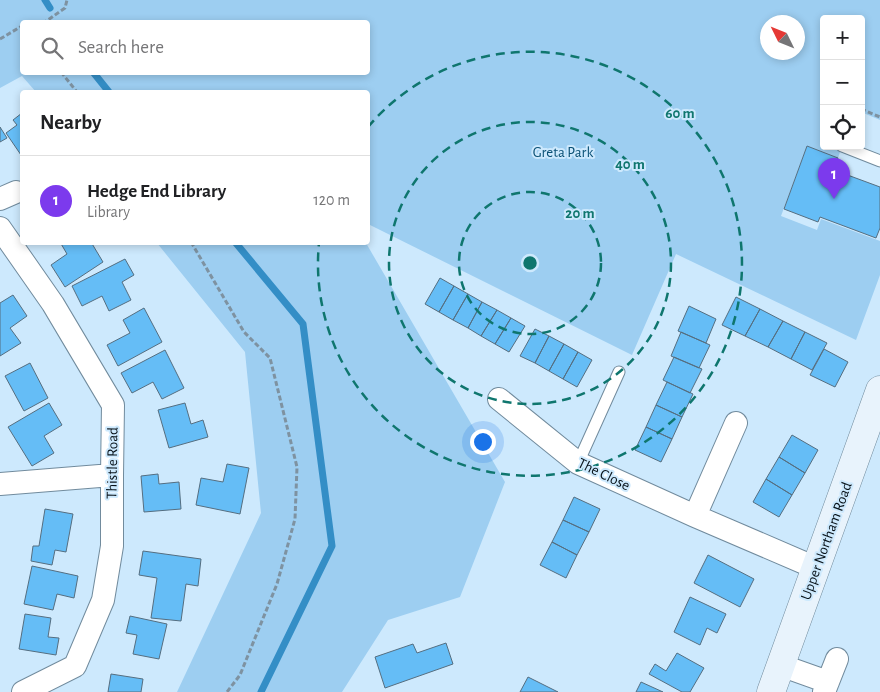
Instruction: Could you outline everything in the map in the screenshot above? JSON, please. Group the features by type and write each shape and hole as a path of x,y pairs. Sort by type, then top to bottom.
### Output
{"main road":[{"name":"Upper Northam Road","path":"771,692 880,390"}],"street":[{"name":"Thistle Road","path":"0,228 53,304 113,405 112,546 103,600 75,666 23,692"},
{"name":"The Close","path":"498,399 578,463 694,516 816,568"},
{"path":"694,516 736,423"},
{"path":"0,484 112,475"},
{"path":"780,665 826,687 837,659"}],"lane":[{"path":"852,150 880,161"},
{"path":"578,463 619,372"}],"path":[{"path":"48,20 65,8 67,0"},
{"path":"0,39 20,27"},
{"path":"63,75 75,90"},
{"path":"865,111 880,117"},
{"path":"193,245 244,332 270,358 297,467 295,518 277,584 240,675 226,692"}],"green space":[{"name":"Greta Park","path":"0,0 880,0 880,120 865,114 865,15 820,15 820,150 841,150 838,158 807,146 781,216 817,230 821,219 880,241 880,275 856,340 676,254 632,355 370,225 370,90 34,90 22,76 0,88"},
{"path":"159,245 367,245 505,482 460,597 388,620 342,692 177,692 261,513 245,352"}],"building":[{"path":"20,115 20,154 6,133 17,125 13,120"},
{"path":"0,127 7,138 0,142"},
{"path":"807,146 838,158 834,170 880,187 880,228 876,238 820,217 818,222 784,209"},
{"path":"62,245 93,245 103,262 65,287 51,265 67,254"},
{"path":"125,259 134,275 122,282 131,300 109,311 102,296 82,306 72,286"},
{"path":"440,278 454,286 439,312 425,304"},
{"path":"454,286 468,294 453,320 439,312"},
{"path":"468,294 482,302 468,328 453,320"},
{"path":"13,295 27,316 10,328 21,343 0,356 0,303"},
{"path":"736,297 760,309 745,336 722,325"},
{"path":"482,302 497,310 481,336 468,328"},
{"path":"689,306 716,319 706,343 678,331"},
{"path":"144,308 162,342 118,366 107,345 130,333 123,320"},
{"path":"760,309 783,321 768,347 745,336"},
{"path":"497,310 511,318 495,344 481,336"},
{"path":"511,318 525,326 509,352 495,344"},
{"path":"783,321 805,332 791,359 768,347"},
{"path":"535,329 549,336 535,363 520,356"},
{"path":"681,332 710,345 699,368 671,356"},
{"path":"805,332 827,343 812,370 791,359"},
{"path":"549,336 564,344 549,371 535,363"},
{"path":"564,344 578,352 563,379 549,371"},
{"path":"824,349 848,362 835,387 810,375"},
{"path":"165,350 184,388 162,399 153,382 132,393 121,373"},
{"path":"578,352 592,360 577,387 563,379"},
{"path":"674,357 702,369 690,393 663,380"},
{"path":"30,363 48,398 24,411 5,376"},
{"path":"667,382 693,394 682,417 656,405"},
{"path":"49,403 62,425 44,436 54,453 32,466 8,427"},
{"path":"185,403 191,424 203,420 208,437 169,448 158,410"},
{"path":"656,405 682,417 672,439 646,427"},
{"path":"646,427 672,439 661,462 635,450"},
{"path":"792,435 818,450 805,473 779,457"},
{"path":"779,457 805,473 792,495 766,479"},
{"path":"227,464 249,468 240,514 196,505 201,478 223,482"},
{"path":"158,474 159,484 179,482 181,509 144,512 141,476"},
{"path":"766,479 792,495 779,517 753,502"},
{"path":"574,497 600,509 589,532 563,520"},
{"path":"45,509 73,514 66,552 55,550 52,565 31,561 33,546 39,546"},
{"path":"563,520 589,532 577,555 552,542"},
{"path":"552,542 577,555 566,578 540,565"},
{"path":"143,551 201,559 198,586 186,584 181,621 151,618 157,578 139,575"},
{"path":"708,555 754,579 740,607 694,583"},
{"path":"32,566 78,576 74,598 57,594 53,610 24,604"},
{"path":"690,597 726,614 717,633 707,628 700,645 674,632"},
{"path":"25,614 51,618 48,637 59,638 56,655 19,649"},
{"path":"130,616 167,624 159,659 133,654 137,635 126,633"},
{"path":"446,643 453,664 385,688 375,657 413,644 417,653"},
{"path":"677,653 704,668 690,692 682,692 649,674 655,664 666,671"},
{"path":"111,674 143,679 141,692 108,692"},
{"path":"528,677 558,692 520,692"},
{"path":"641,682 663,692 636,692"}],"waterway":[{"path":"45,0 50,8"},
{"path":"95,75 107,90"},
{"path":"237,245 303,324 332,546 261,692"}],"place":[{"name":"Hedge End Library","path":"834,199"}]}
